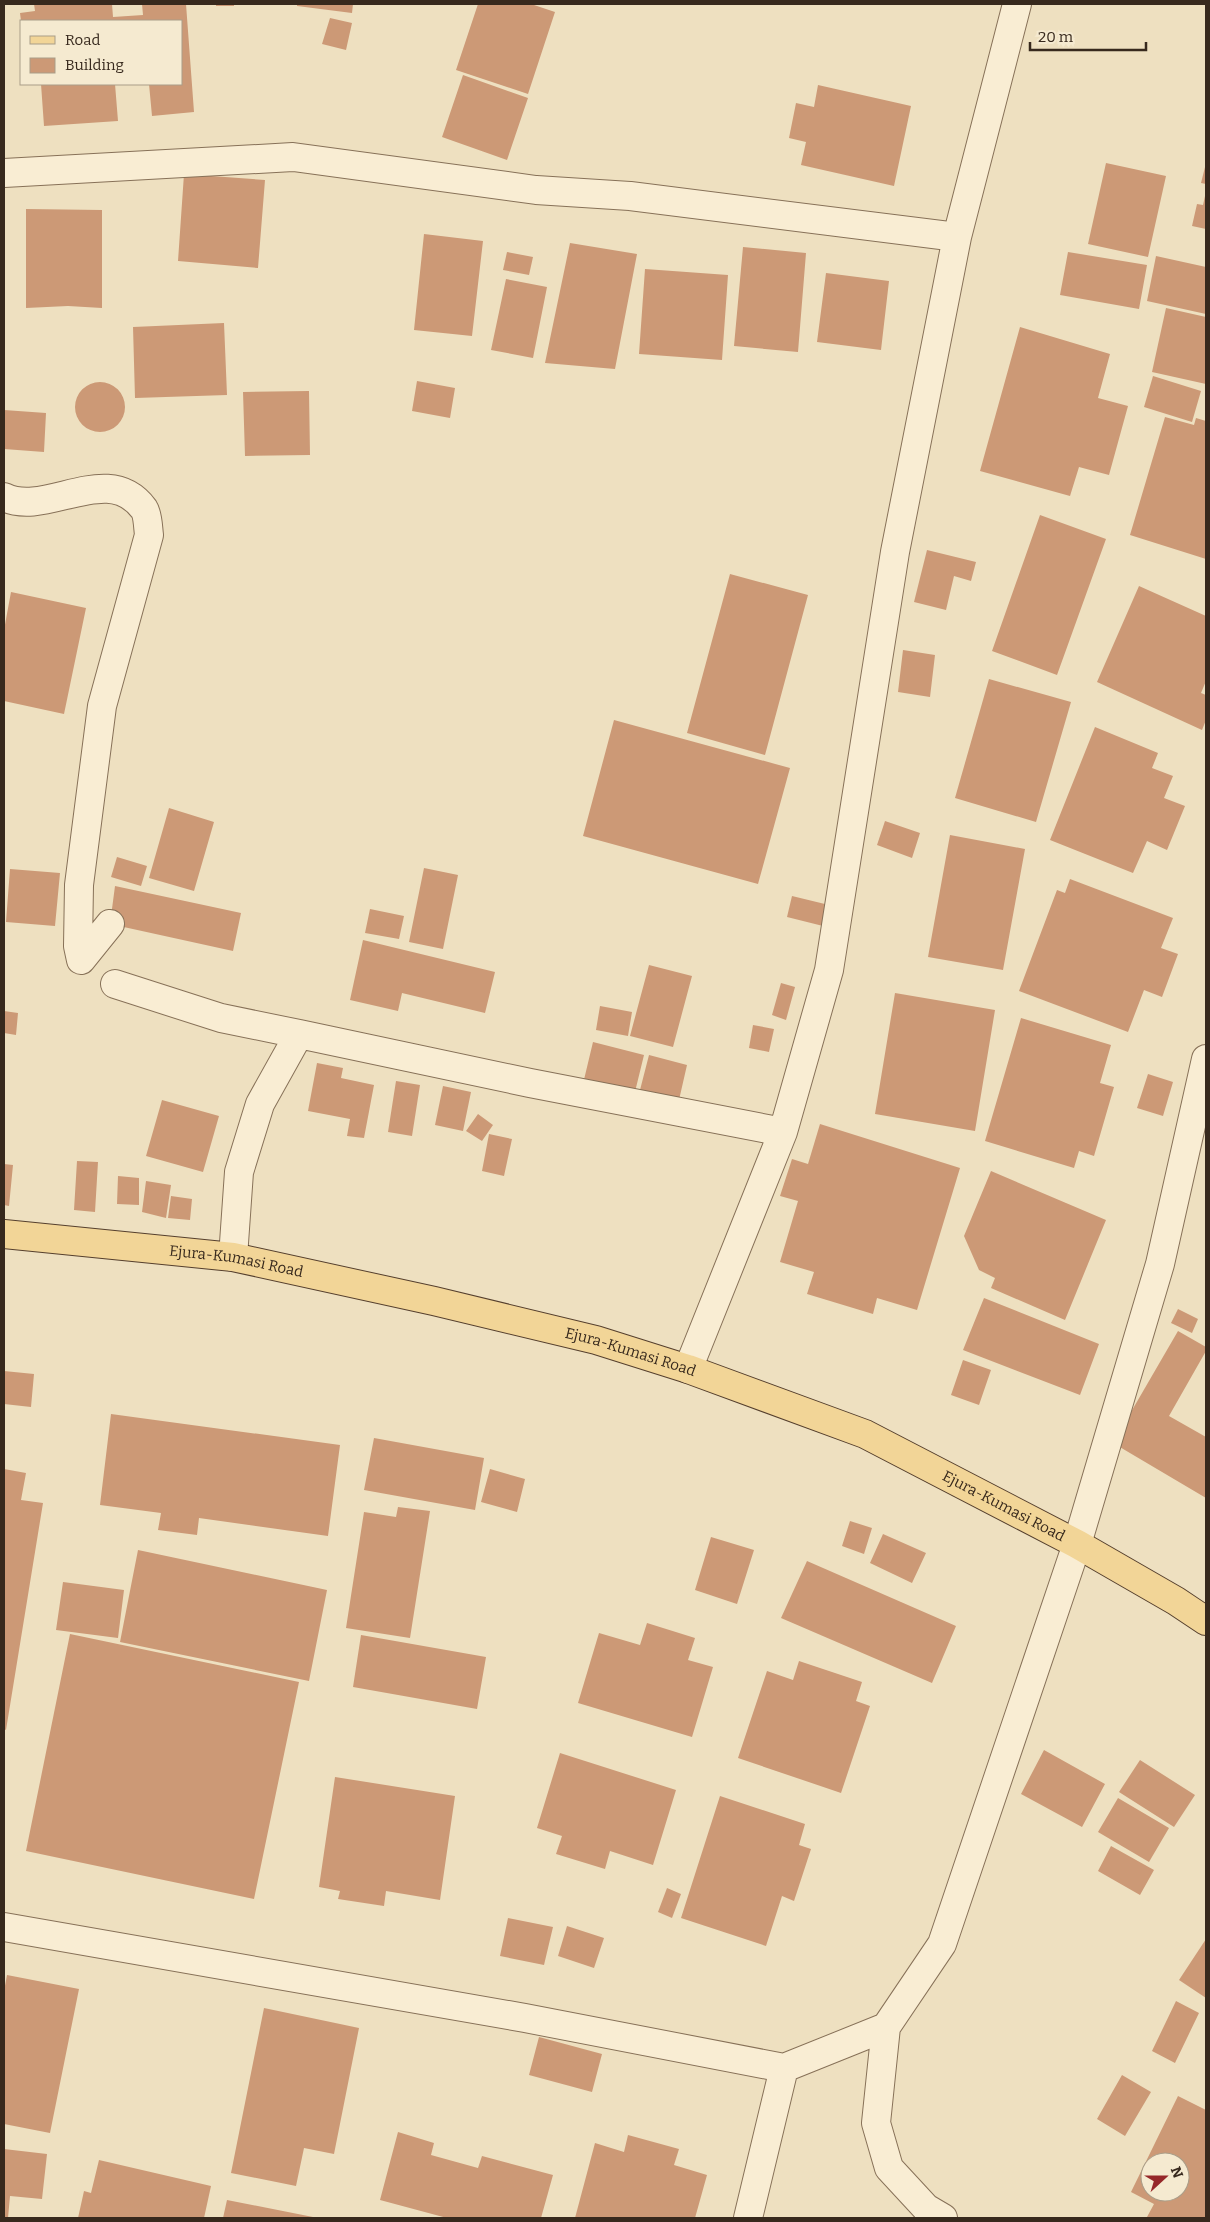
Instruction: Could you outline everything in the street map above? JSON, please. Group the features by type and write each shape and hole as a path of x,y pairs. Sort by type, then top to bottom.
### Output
{"main road":[{"name":"Ejura-Kumasi Road","path":"4,1234 233,1257 434,1301 596,1340 688,1369 865,1434 1077,1544 1176,1601 1206,1621"}],"street":[{"path":"688,1369 783,1132 829,970 895,552 957,237 1017,4"},
{"path":"4,173 294,157 536,190 630,196 957,237"},
{"path":"4,497 15,502 57,497 89,489 122,490 145,510 149,535 102,706 79,885 78,946 81,960 110,924"},
{"path":"115,984 221,1018 530,1084 783,1132"},
{"path":"233,1257 239,1172 260,1104 299,1034"},
{"path":"943,2218 926,2208 889,2168 876,2124 886,2027 942,1944 1077,1544 1160,1264 1206,1059"},
{"path":"4,1927 525,2018 784,2068 886,2027"},
{"path":"748,2218 784,2068"}],"building":[{"path":"34,4 112,4 113,17 143,15 142,4 186,4 194,112 152,116 149,85 182,85 182,20 21,20 20,13 35,11"},
{"path":"216,4 234,4 234,6 216,6"},
{"path":"297,4 353,4 352,13 297,6"},
{"path":"478,4 531,4 555,12 528,94 456,70"},
{"path":"330,18 352,23 346,50 322,44"},
{"path":"463,75 528,98 507,160 442,137"},
{"path":"41,85 115,85 118,121 44,126"},
{"path":"818,85 911,106 894,186 801,165 806,142 789,138 796,103 814,107"},
{"path":"1106,163 1166,176 1148,257 1088,244"},
{"path":"1206,163 1206,184 1201,183"},
{"path":"184,174 265,180 258,268 178,261"},
{"path":"1205,196 1206,229 1192,226 1197,204 1203,205"},
{"path":"26,209 102,210 102,308 68,306 26,308"},
{"path":"424,234 483,241 472,336 414,330"},
{"path":"570,243 637,254 615,369 545,363"},
{"path":"743,247 806,253 798,352 734,346"},
{"path":"507,252 533,257 529,275 503,270"},
{"path":"1068,252 1147,265 1139,309 1060,295"},
{"path":"1156,256 1206,267 1206,314 1147,301"},
{"path":"645,269 728,275 722,360 639,354"},
{"path":"826,273 889,281 881,350 817,342"},
{"path":"506,279 547,287 533,358 491,350"},
{"path":"1166,308 1206,317 1206,384 1152,372"},
{"path":"224,323 227,395 135,398 133,327"},
{"path":"1020,327 1110,354 1098,398 1128,406 1109,475 1079,467 1070,496 980,471"},
{"path":"1153,376 1201,391 1192,422 1144,407"},
{"path":"417,381 455,388 450,418 412,411"},
{"path":"100,382 110,384 118,389 123,397 125,407 123,417 118,425 110,430 100,432 90,430 82,425 77,417 75,407 77,397 82,389 90,384"},
{"path":"309,391 310,455 245,456 243,392"},
{"path":"4,410 46,413 44,452 4,449"},
{"path":"1165,417 1194,425 1196,418 1206,421 1206,559 1130,535"},
{"path":"1040,515 1106,539 1057,675 992,651"},
{"path":"927,550 976,562 971,581 954,576 946,610 914,602"},
{"path":"730,574 808,595 765,755 687,733"},
{"path":"1139,586 1206,616 1206,681 1201,693 1206,695 1206,720 1202,730 1097,682"},
{"path":"11,592 86,608 64,714 4,701 4,630"},
{"path":"903,650 935,655 930,697 898,692"},
{"path":"989,679 1071,702 1036,822 955,798"},
{"path":"614,720 790,768 758,884 583,836"},
{"path":"1095,727 1158,753 1152,768 1173,776 1164,798 1185,806 1167,850 1147,841 1133,873 1050,840"},
{"path":"169,808 214,822 194,891 149,878"},
{"path":"885,821 920,833 912,858 877,845"},
{"path":"950,835 1025,849 1003,970 928,957"},
{"path":"117,857 147,866 141,886 111,877"},
{"path":"424,868 458,875 443,949 409,942"},
{"path":"10,869 60,873 55,926 6,922"},
{"path":"1070,879 1173,918 1161,948 1178,954 1162,997 1144,990 1128,1032 1019,991 1057,890 1065,893"},
{"path":"115,886 241,913 233,951 110,924"},
{"path":"792,896 829,905 823,926 787,917"},
{"path":"370,909 404,916 399,939 365,933"},
{"path":"363,940 495,972 485,1013 402,993 398,1011 350,1000"},
{"path":"649,965 692,976 673,1047 630,1036"},
{"path":"781,983 795,987 786,1020 772,1015"},
{"path":"895,993 995,1010 975,1131 875,1114"},
{"path":"600,1006 632,1012 628,1036 596,1030"},
{"path":"4,1011 18,1013 16,1035 4,1033"},
{"path":"1021,1018 1111,1045 1100,1083 1114,1087 1094,1156 1079,1151 1074,1168 985,1141"},
{"path":"753,1025 774,1029 769,1052 749,1048"},
{"path":"593,1042 644,1055 633,1100 582,1088"},
{"path":"649,1055 687,1065 679,1100 640,1090"},
{"path":"317,1063 343,1068 341,1078 374,1085 364,1138 347,1136 350,1119 308,1111"},
{"path":"1148,1074 1173,1082 1163,1116 1137,1108"},
{"path":"396,1081 420,1085 412,1136 388,1132"},
{"path":"443,1086 471,1092 463,1131 435,1125"},
{"path":"162,1100 219,1116 203,1172 146,1156"},
{"path":"478,1114 493,1125 482,1141 466,1131"},
{"path":"820,1124 960,1168 917,1310 877,1298 873,1314 807,1294 814,1272 780,1262 798,1201 780,1196 792,1159 808,1164"},
{"path":"489,1134 512,1139 504,1176 482,1171"},
{"path":"77,1161 98,1162 95,1212 74,1210"},
{"path":"4,1164 13,1165 9,1206 4,1205"},
{"path":"991,1171 1106,1220 1065,1320 991,1288 995,1278 979,1270 964,1236"},
{"path":"118,1176 139,1178 139,1205 117,1204"},
{"path":"146,1181 171,1185 166,1218 142,1212"},
{"path":"171,1196 192,1199 190,1220 168,1218"},
{"path":"984,1298 1099,1344 1080,1395 963,1350"},
{"path":"1178,1309 1198,1319 1192,1333 1171,1323"},
{"path":"1178,1331 1206,1347 1206,1351 1169,1416 1206,1437 1206,1498 1113,1443"},
{"path":"963,1360 991,1370 979,1405 951,1395"},
{"path":"4,1371 34,1374 31,1407 4,1404"},
{"path":"111,1414 340,1445 328,1536 199,1518 197,1535 158,1530 161,1513 100,1505"},
{"path":"374,1438 484,1458 475,1510 364,1490"},
{"path":"4,1469 26,1473 21,1500 43,1503 6,1730 4,1729"},
{"path":"490,1469 525,1479 517,1512 481,1502"},
{"path":"398,1507 430,1511 410,1638 346,1628 364,1512 396,1517"},
{"path":"850,1521 872,1528 864,1554 842,1546"},
{"path":"883,1534 926,1553 912,1583 870,1563"},
{"path":"711,1537 754,1550 737,1604 695,1590"},
{"path":"138,1550 327,1590 309,1681 120,1642"},
{"path":"807,1561 956,1626 932,1683 781,1618"},
{"path":"63,1582 124,1590 118,1638 56,1630"},
{"path":"647,1623 695,1638 688,1660 713,1667 692,1737 578,1703 599,1633 640,1645"},
{"path":"70,1634 299,1682 254,1899 26,1851"},
{"path":"361,1635 486,1657 477,1709 353,1687"},
{"path":"799,1661 862,1682 856,1701 870,1706 841,1793 738,1758 767,1671 793,1680"},
{"path":"1044,1750 1105,1784 1082,1827 1021,1794"},
{"path":"560,1753 676,1790 653,1865 610,1851 605,1869 556,1854 562,1836 537,1828"},
{"path":"1140,1760 1195,1795 1174,1827 1119,1792"},
{"path":"335,1777 455,1796 440,1900 386,1891 384,1906 338,1899 340,1891 319,1887"},
{"path":"720,1796 805,1824 799,1845 811,1849 794,1901 782,1896 766,1946 681,1918"},
{"path":"1118,1798 1169,1828 1149,1862 1098,1832"},
{"path":"1111,1846 1154,1870 1140,1895 1098,1871"},
{"path":"667,1888 681,1894 672,1918 658,1912"},
{"path":"508,1918 553,1927 544,1965 500,1956"},
{"path":"567,1926 604,1938 594,1968 558,1956"},
{"path":"1206,1939 1206,1998 1179,1980"},
{"path":"7,1975 79,1989 50,2133 4,2124 4,1991"},
{"path":"1176,2001 1199,2013 1175,2063 1152,2051"},
{"path":"264,2008 359,2028 334,2154 304,2148 296,2186 231,2173"},
{"path":"539,2037 602,2054 592,2092 529,2075"},
{"path":"1122,2075 1151,2092 1125,2136 1097,2119"},
{"path":"1178,2096 1206,2110 1206,2218 1149,2218 1147,2217 1154,2204 1150,2202 1190,2202 1190,2152 1151,2152"},
{"path":"398,2132 434,2143 431,2155 478,2168 482,2156 553,2175 541,2218 447,2218 380,2200"},
{"path":"628,2135 679,2149 674,2165 707,2175 695,2218 575,2218 595,2143 624,2152"},
{"path":"4,2149 47,2154 42,2199 10,2196 8,2218 4,2218"},
{"path":"99,2160 211,2186 204,2218 78,2218 84,2191 91,2193"},
{"path":"1140,2174 1140,2197 1131,2192"},
{"path":"227,2200 313,2217 313,2218 223,2218"}]}
